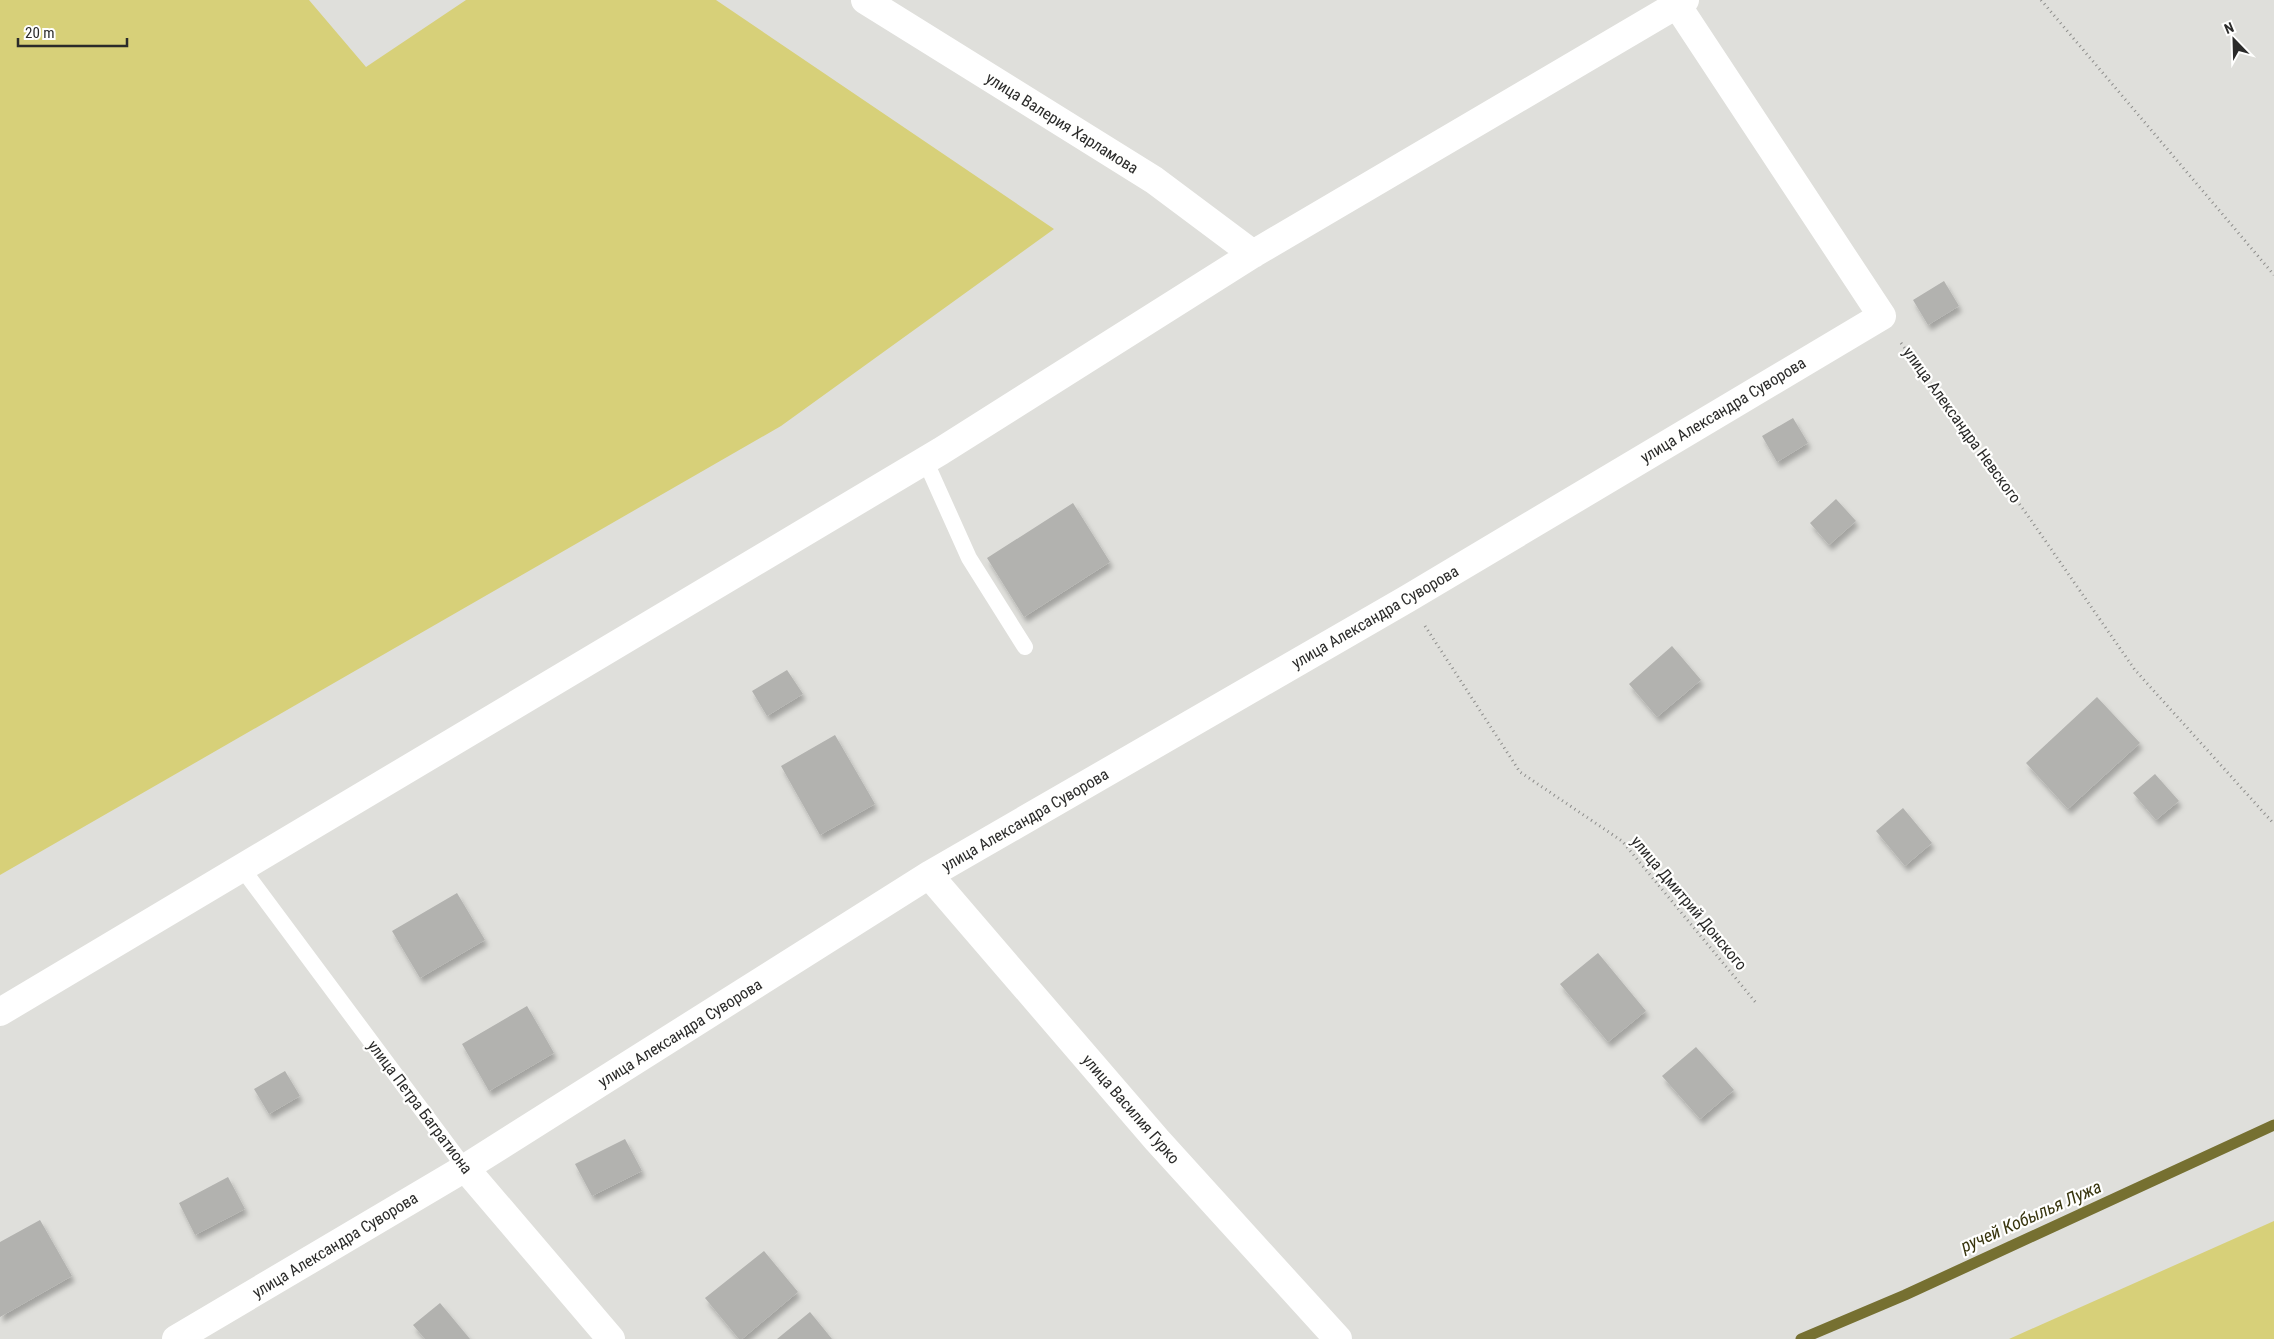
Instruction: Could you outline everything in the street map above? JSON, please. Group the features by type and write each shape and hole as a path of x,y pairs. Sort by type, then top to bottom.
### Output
{"street":[{"name":"улица Валерия Харламова","path":"866,0 1154,180 1253,254"},
{"path":"0,1012 925,460 1253,254 1681,2 1882,316"},
{"name":"улица Александра Суворова","path":"176,1339 465,1168 929,876 1407,599 1882,316"},
{"name":"улица Василия Гурко","path":"929,876 1157,1140 1338,1339"},
{"name":"улица Петра Багратиона","path":"465,1168 610,1339"}],"lane":[{"path":"925,460 970,558 1025,647"},
{"name":"улица Петра Багратиона","path":"241,867 465,1168"}],"path":[{"path":"2041,0 2274,275"},
{"name":"улица Александра Невского","path":"1882,316 2026,513 2135,670 2274,824"},
{"name":"улица Дмитрий Донского","path":"1407,599 1520,772 1622,841 1757,1004"}],"shaded area":[{"path":"0,0 309,0 366,67 466,0 716,0 1054,229 781,426 0,875"},
{"path":"2274,1221 2274,1339 2009,1339"}],"building":[{"path":"1944,281 1959,306 1928,325 1913,300"},
{"path":"1793,418 1808,443 1777,462 1762,436"},
{"path":"1836,499 1856,521 1829,545 1810,523"},
{"path":"1073,503 1110,562 1024,617 987,558"},
{"path":"1672,646 1701,680 1657,717 1629,684"},
{"path":"787,670 803,694 767,716 752,691"},
{"path":"2097,697 2140,743 2068,809 2026,763"},
{"path":"835,735 875,804 820,835 781,766"},
{"path":"2155,774 2179,801 2156,820 2133,793"},
{"path":"1903,808 1932,843 1905,866 1876,831"},
{"path":"457,893 485,940 420,978 392,931"},
{"path":"1598,953 1646,1011 1608,1042 1560,984"},
{"path":"527,1006 554,1053 489,1091 462,1044"},
{"path":"1696,1047 1734,1090 1700,1119 1662,1076"},
{"path":"285,1071 300,1096 269,1114 254,1089"},
{"path":"625,1139 642,1171 592,1196 575,1164"},
{"path":"228,1177 245,1209 195,1235 179,1203"},
{"path":"40,1220 72,1276 0,1317 0,1242"},
{"path":"764,1251 798,1292 742,1339 739,1339 705,1298"},
{"path":"440,1303 470,1339 425,1339 413,1325"},
{"path":"810,1312 832,1339 777,1339"}],"waterway":[{"name":"ручей Кобылья Лужа","path":"1801,1339 1905,1295 2274,1125"}]}
